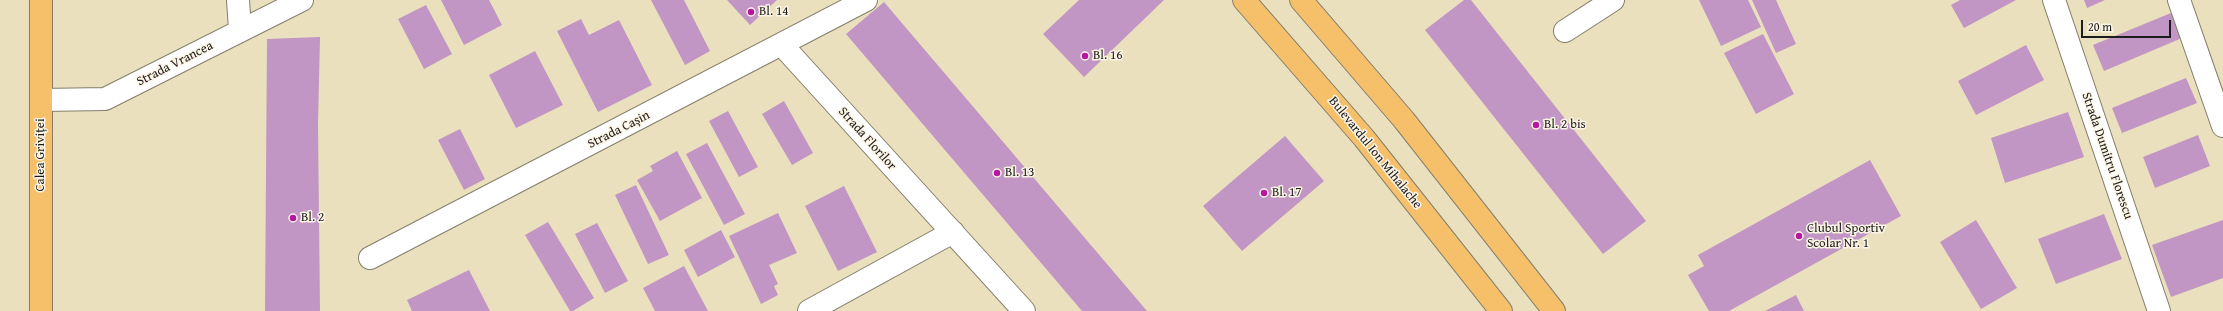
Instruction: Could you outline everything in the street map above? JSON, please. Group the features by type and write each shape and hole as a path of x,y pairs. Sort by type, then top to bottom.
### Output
{"main road":[{"name":"Calea Griviței","path":"41,0 41,311"},
{"name":"Bulevardul Ion Mihalache","path":"1244,0 1364,138 1501,311"},
{"path":"1300,0 1404,120 1554,311"}],"street":[{"path":"238,0 240,30"},
{"name":"Strada Vrancea","path":"41,100 105,99 302,0"},
{"name":"Strada Cașin","path":"370,258 782,46 866,0"},
{"path":"1565,31 1612,0"},
{"name":"Strada Dumitru Florescu","path":"2054,0 2159,311"},
{"path":"2179,0 2223,126"},
{"name":"Strada Florilor","path":"782,46 1024,311"},
{"path":"809,311 953,232"}],"building":[{"path":"441,0 489,0 502,25 464,45"},
{"path":"651,0 684,0 710,51 685,65"},
{"name":"Bl. 14","path":"727,0 777,0 750,25"},
{"name":"Bl. 16","path":"1079,0 1164,0 1084,77 1043,34"},
{"name":"Bl. 2 bis","path":"1464,0 1471,0 1646,221 1603,254 1425,30"},
{"path":"1699,0 1748,0 1761,27 1721,46"},
{"path":"1752,0 1776,0 1796,44 1776,53"},
{"path":"1960,0 2016,0 1964,28 1951,5"},
{"path":"2084,0 2105,0 2087,8"},
{"name":"Bl. 13","path":"884,2 1147,311 1082,311 846,34"},
{"path":"426,5 452,54 424,69 398,19"},
{"path":"2171,13 2182,38 2104,71 2093,45"},
{"path":"581,19 589,35 619,20 652,85 598,112 557,31"},
{"path":"1763,34 1794,94 1756,114 1724,53"},
{"name":"Bl. 2","path":"320,37 318,124 320,311 265,311 267,39"},
{"path":"2026,45 2044,80 1976,115 1958,81"},
{"path":"535,51 563,105 516,128 489,75"},
{"path":"2186,78 2197,103 2122,133 2112,108"},
{"path":"784,101 813,153 792,165 762,114"},
{"path":"728,111 758,167 739,177 709,121"},
{"path":"2068,112 2084,157 2005,183 1991,138"},
{"path":"460,129 485,179 464,190 438,140"},
{"path":"2198,135 2210,166 2155,188 2143,157"},
{"name":"Bl. 17","path":"1285,136 1324,181 1242,251 1203,206"},
{"path":"707,143 745,214 724,225 686,154"},
{"path":"677,151 702,198 660,221 637,180 653,171 650,166"},
{"name":"Clubul Sportiv Scolar Nr. 1","path":"1870,160 1901,216 1729,311 1709,311 1688,275 1704,266 1698,255"},
{"path":"636,185 669,255 648,264 615,195"},
{"path":"844,186 877,252 838,271 805,206"},
{"path":"778,213 797,253 769,265 778,284 774,286 778,295 761,304 729,236"},
{"path":"2104,214 2122,259 2056,284 2038,239"},
{"path":"1976,220 2017,288 1981,309 1940,242"},
{"path":"2223,220 2223,278 2171,297 2152,245"},
{"path":"548,222 594,298 573,311 570,311 525,235"},
{"path":"597,223 628,281 605,293 575,234"},
{"path":"721,230 735,257 698,277 684,250"},
{"path":"684,266 708,311 655,311 643,288"},
{"path":"469,270 490,311 412,311 407,300"},
{"path":"1796,295 1804,311 1765,311"}],"place":[{"name":"Bl. 14","path":"751,12"},
{"name":"Bl. 16","path":"1085,56"},
{"name":"Bl. 2 bis","path":"1536,125"},
{"name":"Bl. 13","path":"997,173"},
{"name":"Bl. 17","path":"1264,193"},
{"name":"Bl. 2","path":"293,218"},
{"name":"Clubul Sportiv Scolar Nr. 1","path":"1799,236"}]}
